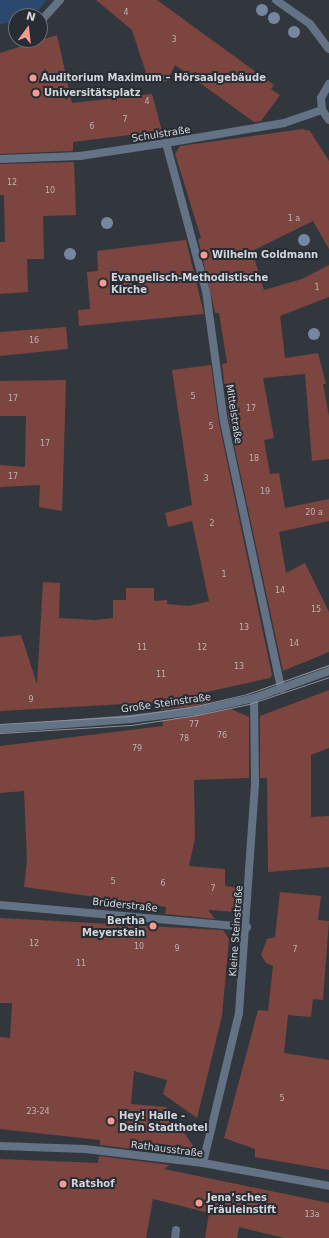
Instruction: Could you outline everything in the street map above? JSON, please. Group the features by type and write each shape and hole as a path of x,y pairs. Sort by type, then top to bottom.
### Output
{"street":[{"path":"48,13 60,0"},
{"path":"276,0 310,24 329,49"},
{"path":"329,84 321,98 322,110 329,120"},
{"name":"Schulstraße","path":"0,159 80,156 166,143 284,123 322,110"},
{"name":"Mittelstraße","path":"166,143 206,291 224,422 281,689"},
{"name":"Große Steinstraße","path":"0,729 131,719 196,711 254,698 329,672"},
{"name":"Kleine Steinstraße","path":"203,1163 239,1013 247,927 255,784 254,698"},
{"name":"Brüderstraße","path":"0,905 247,927"},
{"name":"Rathausstraße","path":"0,1146 85,1149 203,1163 329,1186"}],"shaded area":[{"path":"0,0 47,0 40,8 8,8 8,23 0,24"}],"building":[{"path":"96,0 157,0 274,85 271,89 280,95 261,121 254,122 175,65 167,81 149,82 132,30"},
{"name":"Universitätsplatz","path":"57,35 72,103 152,94 162,131 73,142 73,151 0,154 0,53 16,48 48,48 48,38"},
{"path":"302,129 310,131 329,161 329,249 313,221 252,251 264,290 302,279 329,265 329,297 280,316 285,358 318,353 326,384 323,384 329,416 329,459 312,461 305,374 263,378 274,438 264,440 270,474 279,473 285,508 329,499 329,521 279,532 286,573 305,563 329,612 329,652 283,671 229,421 222,364 227,363 219,313 215,313 198,239 201,238 175,154 180,146"},
{"path":"74,162 76,215 43,216 44,259 27,259 28,292 0,294 0,242 5,242 4,195 0,195 0,164"},
{"path":"186,240 204,314 79,326 78,310 90,309 87,272 98,271 97,251"},
{"path":"66,327 68,349 0,356 0,332"},
{"path":"211,365 219,423 272,675 270,678 198,694 214,701 195,706 161,710 160,702 0,711 0,637 21,635 37,684 43,582 60,583 59,618 95,620 113,618 113,600 126,600 126,588 154,588 154,601 167,600 167,604 189,606 209,601 192,521 168,527 165,513 192,505 172,370"},
{"path":"66,380 62,511 39,507 40,485 0,487 0,465 25,467 26,416 0,416 0,381"},
{"path":"329,690 329,748 311,755 311,817 329,816 329,867 268,872 267,778 260,778 260,716"},
{"path":"231,709 249,717 249,778 194,780 195,838 189,866 225,869 225,886 239,888 236,912 208,910 215,919 165,914 166,907 24,887 27,861 24,791 0,793 0,746 163,726 162,721"},
{"path":"280,892 321,896 318,920 329,921 323,1000 313,999 311,1017 288,1015 284,1053 329,1060 329,1170 255,1157 255,1149 224,1138 258,1010 268,1011 273,966 266,963 261,955 267,939 275,937"},
{"path":"0,918 223,930 229,939 222,1016 197,1118 163,1094 167,1080 134,1071 131,1104 166,1107 194,1147 183,1155 100,1145 100,1140 0,1129 0,1037 10,1038 12,1003 0,1003"},
{"path":"99,1156 170,1165 164,1169 329,1203 329,1238 284,1238 239,1227 237,1238 205,1238 209,1213 153,1199 146,1238 0,1238 0,1159 98,1163"}],"tram line":[{"path":"0,724 130,716 196,706 247,694 329,665"},
{"path":"0,733 131,725 197,715 249,704 329,677"}],"place":[{"name":"Auditorium Maximum – Hörsaalgebäude","path":"33,78"},
{"name":"Universitätsplatz","path":"36,93"},
{"name":"Wilhelm Goldmann","path":"204,255"},
{"name":"Evangelisch-Methodistische Kirche","path":"103,283"},
{"name":"Bertha Meyerstein","path":"153,926"},
{"name":"Hey! Halle - Dein Stadthotel","path":"111,1121"},
{"name":"Ratshof","path":"63,1184"},
{"name":"Jena’sches Fräuleinstift","path":"199,1203"}]}
